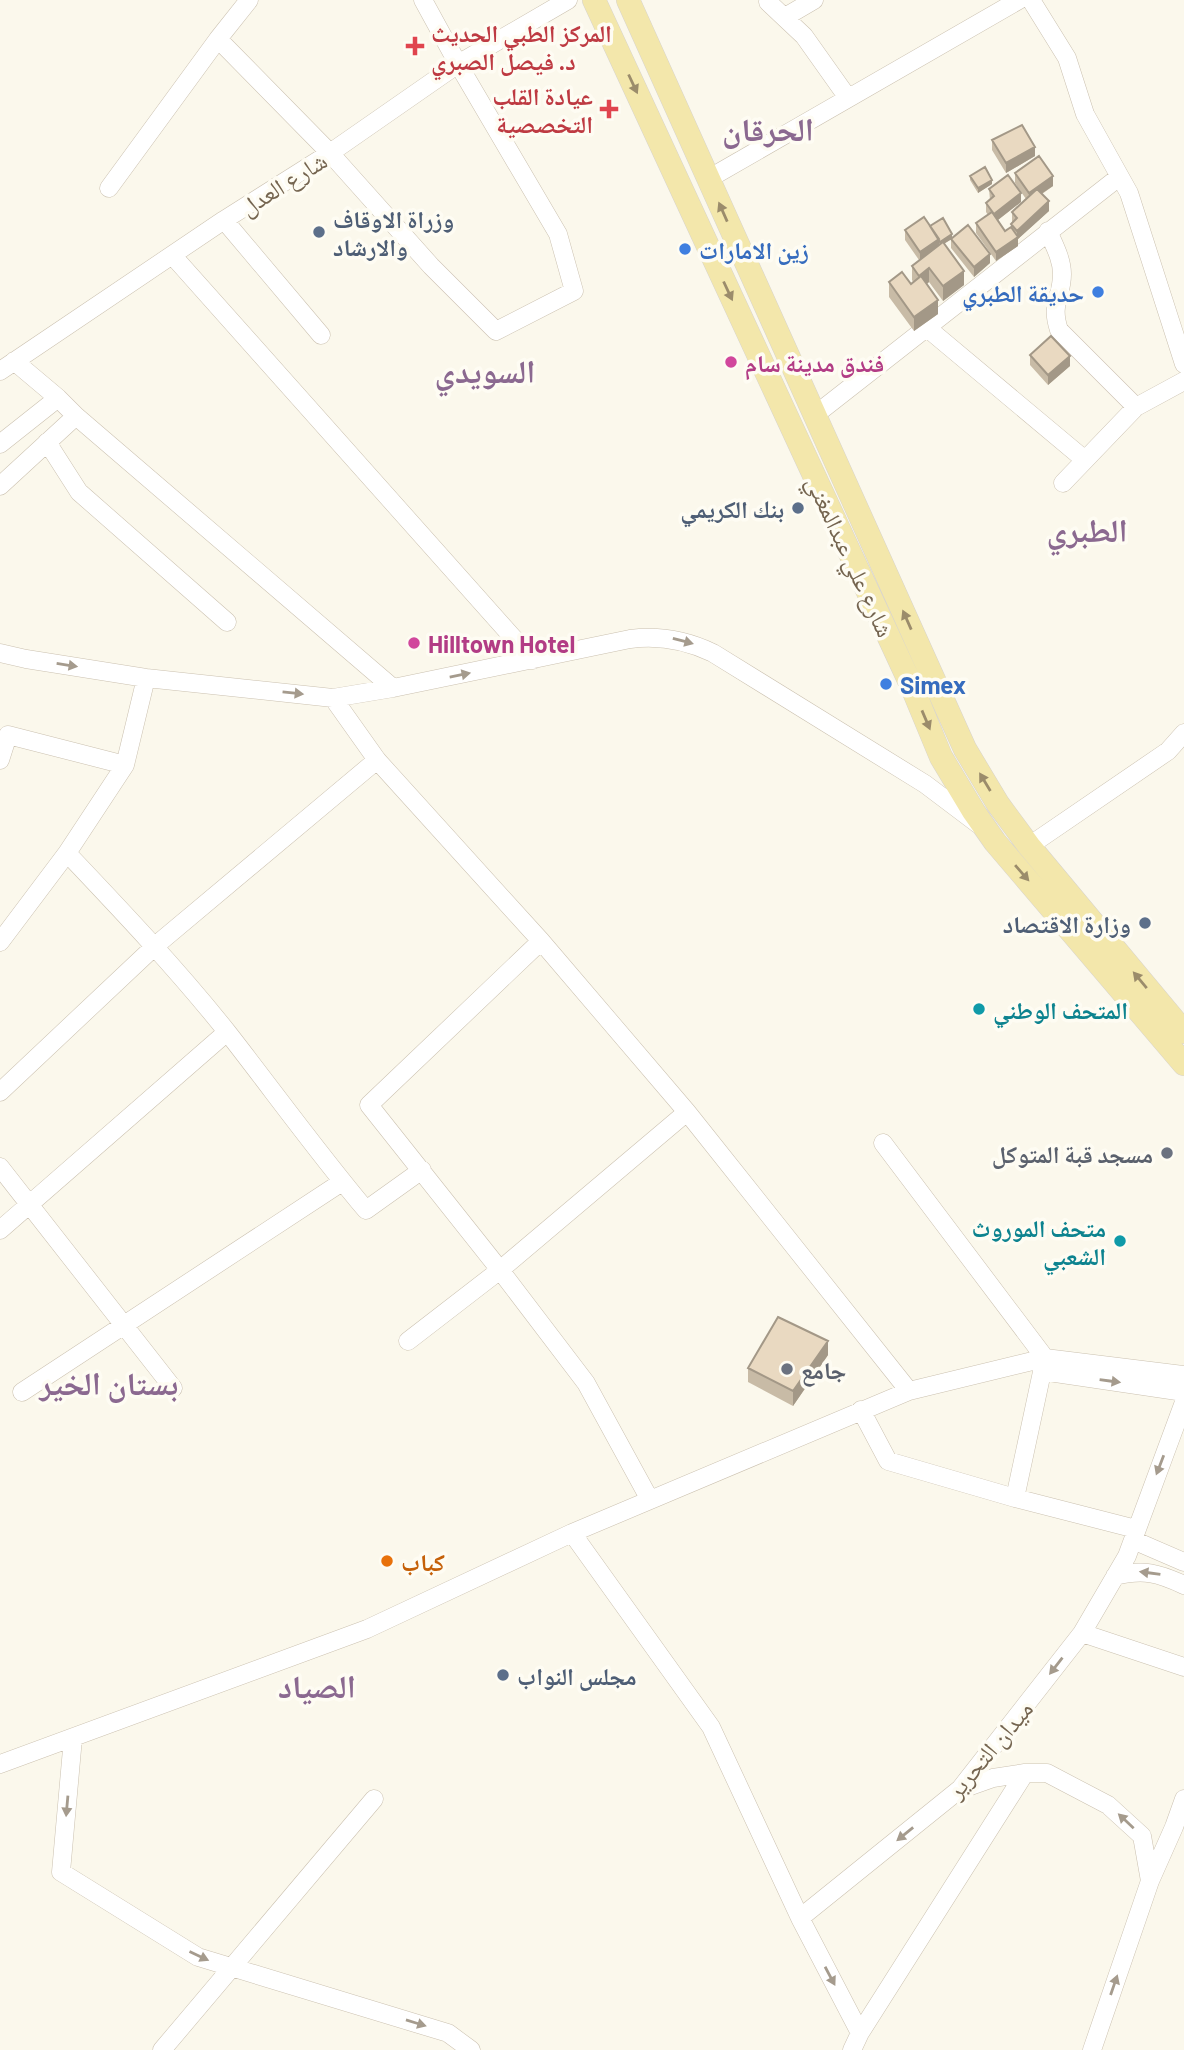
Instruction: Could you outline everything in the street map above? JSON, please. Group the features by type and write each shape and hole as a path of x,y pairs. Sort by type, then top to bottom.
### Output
{"main road":[{"name":"شارع علي عبدالمغني","path":"594,0 942,757 988,832 1184,1064"},
{"name":"شارع علي عبدالمغني","path":"628,0 965,749 998,804 1029,846 1184,1032"},
{"path":"942,757 965,749"}],"street":[{"path":"109,188 249,0"},
{"path":"218,39 330,153 431,266 496,331 574,291 558,234 423,0"},
{"name":"شارع العدل","path":"7,365 224,220 330,153 458,64 568,0"},
{"path":"785,17 814,0"},
{"path":"708,179 1019,0"},
{"path":"1031,0 1067,58 1085,114 1129,193 1184,364"},
{"path":"768,2 804,36 848,99"},
{"path":"815,415 1119,177"},
{"path":"224,220 321,335"},
{"path":"1048,231 1062,272 1055,316 1059,330 1136,407"},
{"path":"173,256 533,660"},
{"path":"926,327 1085,460"},
{"path":"7,365 58,398 393,688"},
{"path":"1063,483 1136,407 1184,381"},
{"path":"0,444 58,398"},
{"path":"0,486 76,416"},
{"path":"47,442 79,492 227,622"},
{"path":"0,653 146,678 333,698 645,637 673,638 700,646 925,784 988,832"},
{"path":"0,943 67,853 125,765 146,678"},
{"path":"333,698 377,760 541,941 687,1112 909,1391"},
{"path":"1029,846 1168,751 1184,733"},
{"path":"0,760 8,735 125,765"},
{"path":"0,1092 155,946 377,760"},
{"path":"67,853 155,946 226,1031 366,1210 422,1170"},
{"path":"541,941 369,1105 586,1383 650,1500"},
{"path":"0,1230 226,1031"},
{"path":"408,1341 500,1270 687,1112"},
{"path":"883,1143 1044,1364 1184,1392"},
{"path":"0,1167 173,1388"},
{"path":"22,1392 342,1181"},
{"path":"1016,1498 1044,1364"},
{"path":"0,1764 367,1629 572,1532 909,1391 1044,1364 1184,1375"},
{"name":"ميدان التحرير","path":"800,1919 960,1789 1082,1633 1127,1556 1184,1402"},
{"path":"861,1410 888,1461 1134,1535 1184,1562"},
{"path":"572,1532 710,1727 800,1919 860,2033"},
{"path":"1115,1576 1138,1571 1148,1572 1161,1574 1184,1585"},
{"path":"1082,1633 1184,1667"},
{"path":"73,1738 61,1872 198,1957 448,2033 471,2050"},
{"path":"852,2050 860,2033 1025,1773"},
{"path":"960,1789 993,1778 1047,1773 1108,1805 1142,1836 1150,1881"},
{"path":"162,2050 374,1799"},
{"path":"1092,2050 1150,1881 1179,1829 1184,1800"}],"building":[{"path":"1022,125 1035,147 1006,163 992,140"},
{"path":"1039,156 1053,176 1029,193 1015,173"},
{"path":"985,167 992,180 978,188 970,176"},
{"path":"1008,175 1021,193 994,214 986,203 994,196 989,189"},
{"path":"1037,189 1049,201 1017,231 1011,224 1017,218 1012,212"},
{"path":"992,212 1005,231 1011,227 1018,237 996,252 976,223"},
{"path":"924,217 939,239 920,252 905,230"},
{"path":"943,218 952,234 940,242 930,226"},
{"path":"968,225 990,254 974,267 951,239"},
{"path":"943,242 964,271 943,286 929,268 919,276 912,266"},
{"path":"902,272 911,284 921,276 938,300 914,317 889,282"},
{"path":"1051,336 1070,356 1048,375 1030,355"},
{"name":"جامع","path":"778,1317 828,1341 793,1391 748,1368"}],"place":[{"name":"المركز الطبي الحديث د. فيصل الصبري","path":"415,46"},
{"name":"عيادة القلب التخصصية","path":"609,109"},
{"name":"وزراة الاوقاف والارشاد","path":"319,232"},
{"name":"زين الامارات","path":"685,249"},
{"name":"حديقة الطبري","path":"1098,292"},
{"name":"فندق مدينة سام","path":"731,362"},
{"name":"بنك الكريمي","path":"798,508"},
{"name":"Hilltown Hotel","path":"414,643"},
{"name":"Simex","path":"886,684"},
{"name":"وزارة الاقتصاد","path":"1145,923"},
{"name":"المتحف الوطني","path":"979,1009"},
{"name":"مسجد قبة المتوكل","path":"1167,1153"},
{"name":"متحف الموروث الشعبي","path":"1120,1241"},
{"name":"جامع","path":"787,1369"},
{"name":"كباب","path":"387,1561"},
{"name":"مجلس النواب","path":"503,1675"}],"district":[{"name":"الحرقان","path":"768,128"},
{"name":"السويدي","path":"485,370"},
{"name":"الطبري","path":"1087,529"},
{"name":"بستان الخير","path":"109,1382"},
{"name":"الصياد","path":"317,1685"}]}
